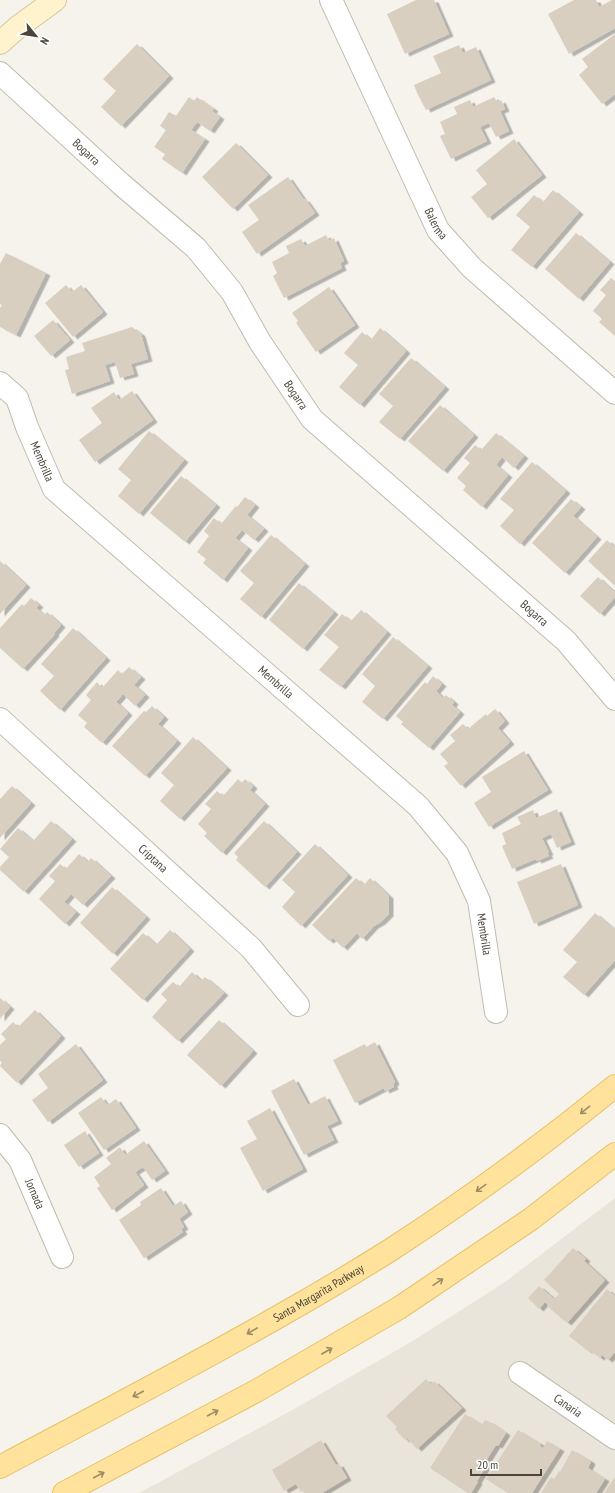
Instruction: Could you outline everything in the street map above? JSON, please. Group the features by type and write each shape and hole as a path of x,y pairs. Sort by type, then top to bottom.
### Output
{"main road":[{"name":"Santa Margarita Parkway","path":"0,1467 234,1342 311,1298 390,1250 456,1206 519,1161 615,1086"},
{"path":"64,1493 258,1390 399,1308 531,1218 615,1154"}],"street":[{"path":"0,43 55,0"},
{"name":"Balerma","path":"331,0 438,230 472,268 615,393"},
{"name":"Bogarra","path":"0,72 121,184 196,248 232,292 260,342 312,419 566,641 615,699"},
{"name":"Membrilla","path":"0,383 18,398 27,427 54,489 418,806 457,853 479,902 496,1012"},
{"name":"Criptana","path":"0,719 250,948 298,1005"},
{"name":"Jornada","path":"0,1135 20,1160 62,1257"},
{"name":"Canaria","path":"520,1373 615,1438"}],"shaded area":[{"path":"615,1198 615,1493 139,1493 296,1408 411,1342 505,1282"}],"building":[{"path":"416,0 434,0 449,34 405,54 387,14"},
{"path":"574,0 596,0 599,7 612,0 615,0 615,28 569,54 548,14"},
{"path":"615,34 615,94 602,104 579,75 588,67 582,59"},
{"path":"137,44 169,76 121,126 101,107 116,91 103,79"},
{"path":"459,45 463,53 476,47 491,80 426,110 414,85 441,73 433,56"},
{"path":"189,97 194,101 197,97 214,109 212,111 220,117 210,131 197,122 191,130 205,139 182,173 162,159 165,154 154,147 166,130 160,126 169,112 176,116"},
{"path":"494,97 497,102 501,100 505,109 500,111 509,131 496,137 489,123 480,127 487,141 451,159 440,136 445,134 440,122 457,114 454,107 470,100 473,107"},
{"path":"514,139 542,175 488,218 471,197 487,184 476,170"},
{"path":"236,143 268,175 233,209 202,177"},
{"path":"288,177 315,213 257,254 242,232 259,220 248,205"},
{"path":"553,190 579,212 532,267 511,250 530,227 516,215 534,195 543,202"},
{"path":"576,233 610,262 579,299 545,269"},
{"path":"326,235 329,241 334,238 344,261 340,263 342,268 284,298 273,276 277,273 272,262 289,253 286,246 301,239 305,246"},
{"path":"6,253 46,273 16,335 0,327 0,308 2,305 0,304 0,264"},
{"path":"611,278 615,281 615,336 599,322 602,319 593,311 606,295 600,290"},
{"path":"66,285 72,292 81,285 103,312 73,337 45,303"},
{"path":"329,287 355,325 316,352 296,323 298,321 292,313"},
{"path":"53,320 70,340 51,356 34,336"},
{"path":"132,327 141,334 148,359 131,364 134,374 120,378 115,362 105,365 110,381 72,394 65,370 69,369 66,357 85,351 82,343"},
{"path":"380,328 406,351 360,405 339,387 358,365 344,353 362,332 371,340"},
{"path":"411,358 445,387 400,439 379,422 393,406 379,394"},
{"path":"132,391 153,420 95,462 79,440 102,423 91,408 114,392 119,400"},
{"path":"440,405 474,435 443,471 408,441"},
{"path":"149,431 184,460 139,514 118,496 131,480 118,469"},
{"path":"496,433 524,456 514,468 502,457 496,465 508,475 482,507 463,490 466,486 457,478 470,463 464,458 475,445 481,450"},
{"path":"532,462 566,491 520,544 500,526 514,510 500,499"},
{"path":"181,476 216,505 185,542 150,513"},
{"path":"245,497 255,505 247,515 264,529 254,540 242,530 235,538 248,548 223,580 203,563 206,559 197,552 209,536 204,531 214,518 221,524"},
{"path":"571,499 581,507 573,516 597,537 565,573 532,543"},
{"path":"271,535 305,564 261,617 240,599 254,583 240,571"},
{"path":"607,540 614,547 615,545 615,586 588,561"},
{"path":"0,561 26,585 0,614"},
{"path":"598,577 615,593 615,597 600,614 580,596"},
{"path":"299,583 334,612 303,649 269,620"},
{"path":"31,598 39,605 36,608 44,615 47,612 61,625 54,633 55,634 23,669 0,648 0,628 22,604 24,606"},
{"path":"361,610 387,632 341,687 319,670 339,647 324,635 342,614 351,621"},
{"path":"73,628 106,658 60,710 40,691 54,676 41,664"},
{"path":"393,637 428,666 383,719 362,702 375,686 362,674"},
{"path":"129,667 141,677 134,685 145,695 135,706 123,694 116,702 128,713 102,743 84,727 87,723 78,715 91,700 86,695 97,682 102,688 118,670 122,674"},
{"path":"433,676 442,684 436,691 443,698 446,695 454,702 452,705 460,712 429,748 401,724 403,722 396,716 425,682 427,684"},
{"path":"152,706 164,717 158,724 177,741 145,776 112,746 144,711 146,712"},
{"path":"495,709 505,721 498,728 510,742 461,786 444,766 448,763 440,754 455,741 450,735 463,724 468,729 486,714 487,716"},
{"path":"193,737 227,768 180,819 160,801 174,785 161,773"},
{"path":"524,751 548,790 489,827 474,803 491,792 482,777"},
{"path":"238,779 242,783 245,779 253,786 250,790 265,804 222,853 204,836 207,833 198,824 211,809 205,804 217,791 223,796"},
{"path":"12,786 31,803 0,838 0,799"},
{"path":"557,809 571,842 557,848 551,834 542,838 549,856 537,861 536,859 512,869 502,846 506,844 502,833 521,824 517,817 533,810 536,818"},
{"path":"51,821 72,839 24,892 0,870 0,867 9,857 0,849 18,828 33,841"},
{"path":"264,821 297,852 265,887 236,860 238,857 234,853"},
{"path":"315,844 348,875 301,926 282,907 295,892 282,880"},
{"path":"79,854 88,862 91,858 111,876 83,905 71,894 64,902 76,912 65,924 39,899 55,881 49,876 60,864 66,869"},
{"path":"561,864 578,905 534,924 517,882"},
{"path":"356,878 364,885 370,878 389,896 389,914 381,922 374,926 362,939 357,933 343,948 333,938 329,941 312,925"},
{"path":"112,887 146,917 113,954 80,923"},
{"path":"595,913 615,930 615,960 584,995 563,977 577,962 563,950"},
{"path":"170,930 190,949 143,1000 110,969 143,933 156,945"},
{"path":"192,972 201,981 205,977 224,993 178,1041 152,1017 167,1000 161,994 173,982 179,987"},
{"path":"0,998 10,1007 0,1019"},
{"path":"35,1010 61,1036 17,1083 0,1066 2,1062 0,1061 0,1045 6,1039 1,1034 13,1022 18,1027"},
{"path":"219,1020 253,1051 221,1086 187,1055"},
{"path":"375,1042 395,1082 393,1084 394,1087 385,1091 384,1088 355,1103 333,1060 365,1044 366,1047"},
{"path":"76,1044 103,1080 48,1122 32,1100 48,1088 38,1074"},
{"path":"294,1079 308,1105 325,1096 338,1121 327,1126 334,1140 304,1155 271,1091"},
{"path":"101,1097 107,1105 116,1099 136,1128 104,1150 78,1113"},
{"path":"270,1108 303,1169 263,1191 240,1148 257,1139 247,1121"},
{"path":"85,1131 99,1153 79,1167 64,1145"},
{"path":"144,1141 165,1171 152,1180 143,1167 135,1172 144,1185 112,1210 97,1188 100,1186 94,1177 111,1164 106,1158 120,1147 125,1155"},
{"path":"161,1188 173,1206 181,1201 188,1212 179,1219 184,1227 181,1229 183,1232 144,1258 119,1220 141,1205 140,1202"},
{"path":"573,1248 586,1259 584,1261 605,1280 567,1323 547,1306 548,1305 545,1302 539,1309 528,1298 539,1286 554,1299 559,1294 544,1280"},
{"path":"607,1289 615,1296 615,1352 608,1360 602,1355 600,1358 589,1350 588,1351 569,1336"},
{"path":"426,1379 431,1384 434,1381 462,1408 417,1449 407,1438 405,1440 395,1429 397,1427 386,1416"},
{"path":"465,1414 482,1425 485,1420 490,1422 506,1433 486,1461 489,1462 471,1493 468,1493 430,1468"},
{"path":"518,1430 541,1444 540,1446 543,1448 547,1441 560,1449 532,1493 508,1493 486,1479"},
{"path":"321,1440 336,1465 339,1464 347,1478 322,1493 301,1492 296,1484 284,1491 272,1470"},
{"path":"572,1450 589,1460 591,1462 588,1468 605,1479 596,1493 541,1493 551,1477 554,1479 559,1471 560,1472"},
{"path":"615,1477 615,1493 604,1493"}]}
